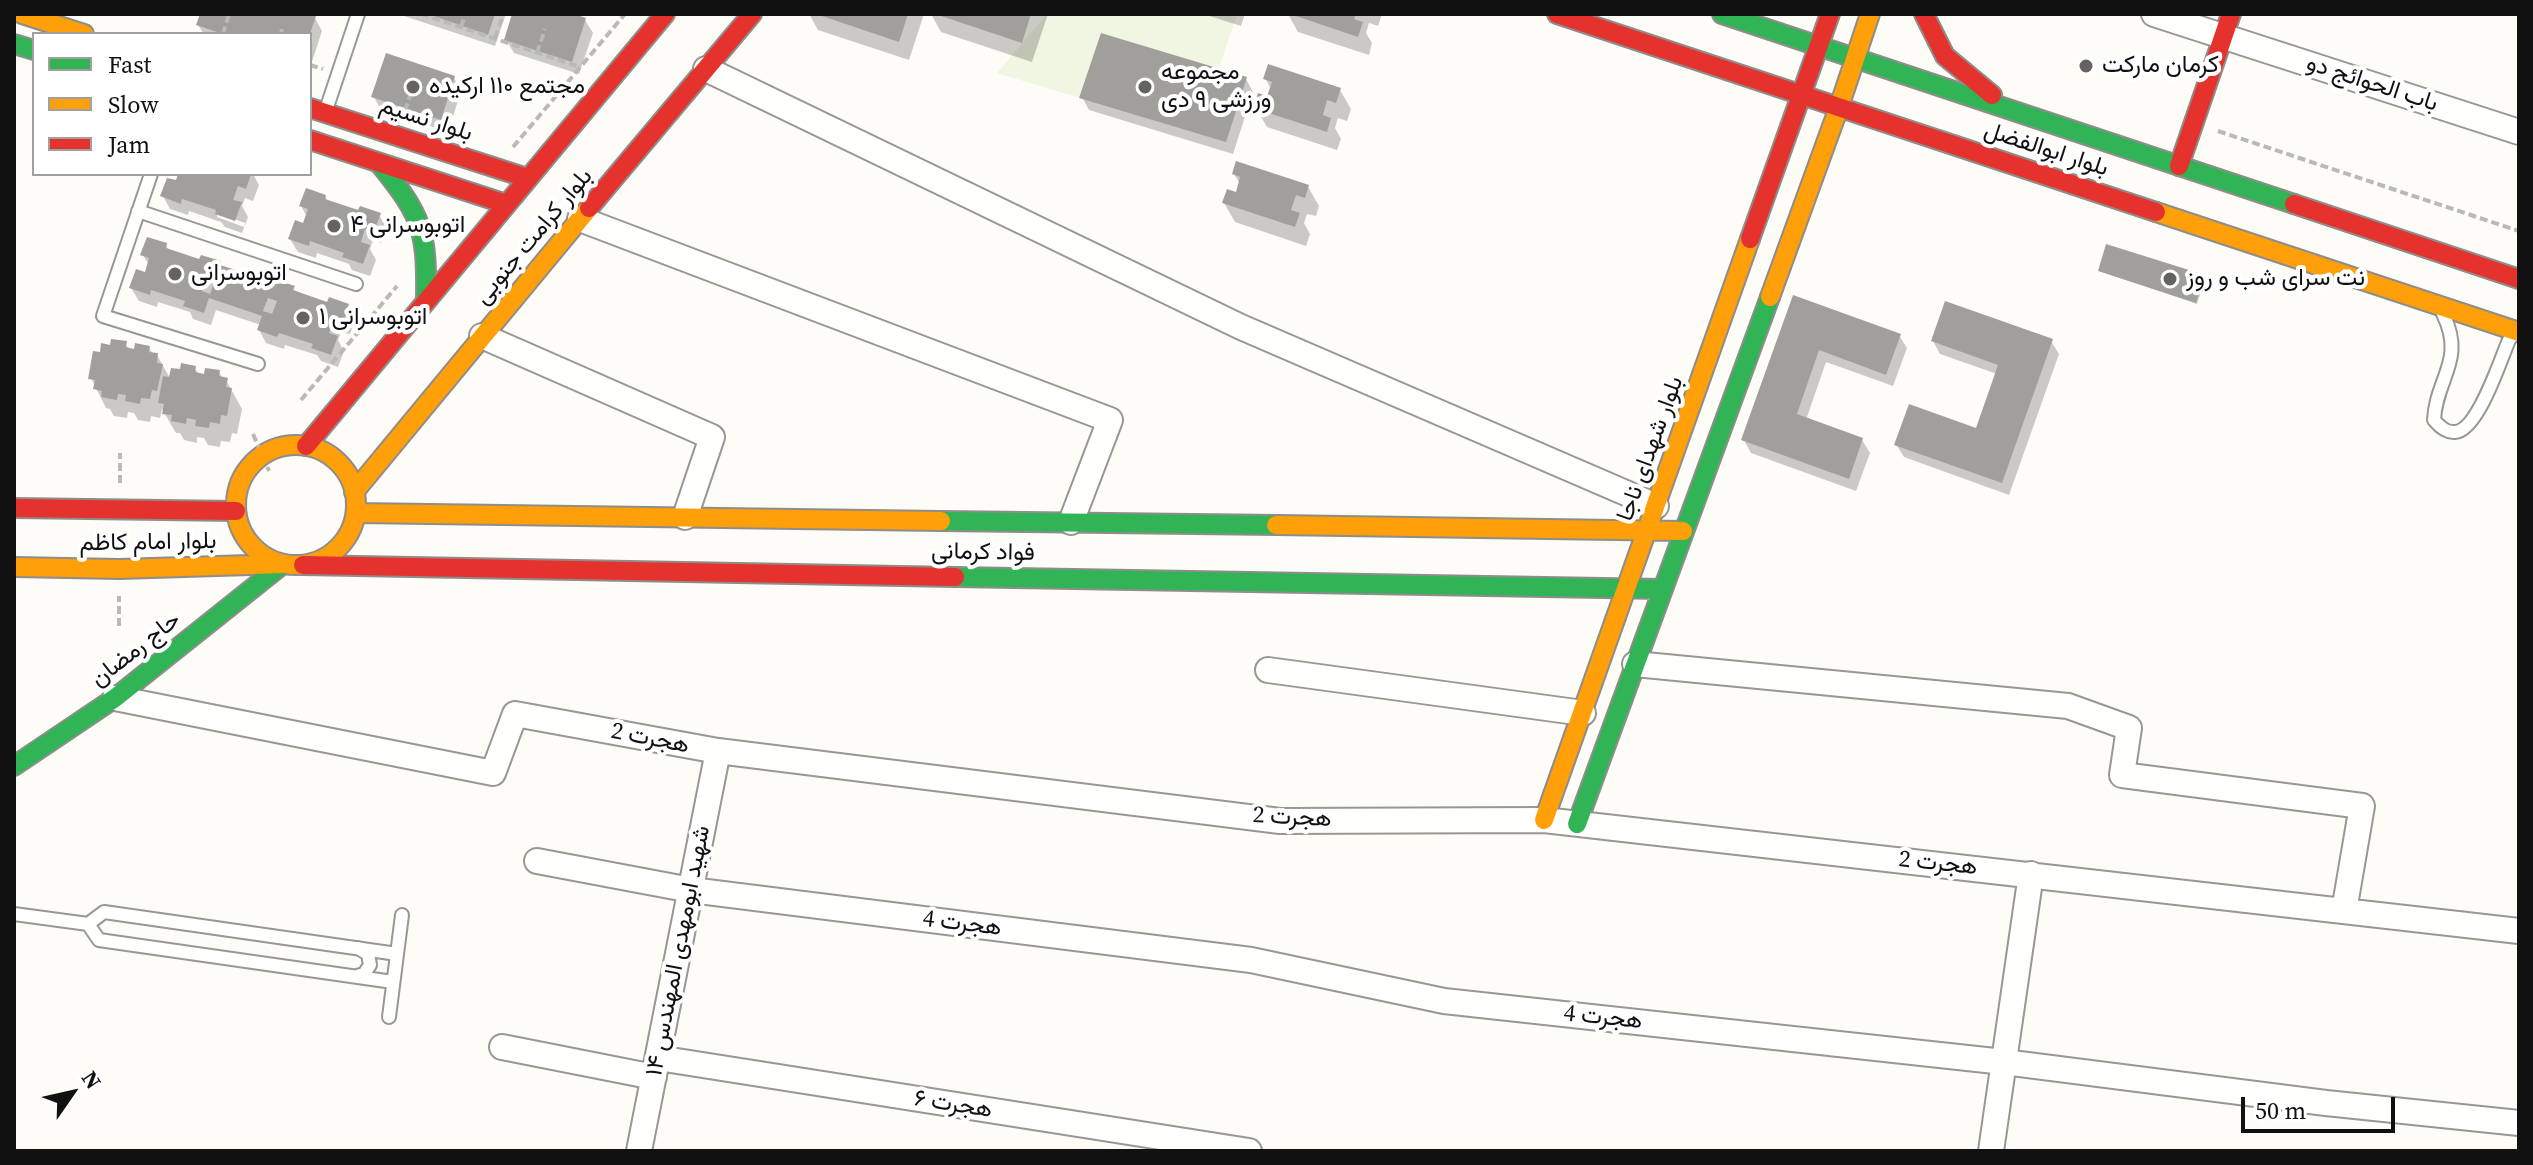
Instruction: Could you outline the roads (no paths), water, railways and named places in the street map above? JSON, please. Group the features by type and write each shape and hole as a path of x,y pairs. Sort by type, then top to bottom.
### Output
{"street":[{"path":"22,14 78,32"},
{"name":"بلوار کرامت جنوبی","path":"306,446 665,14"},
{"name":"بلوار کرامت جنوبی","path":"354,492 752,14"},
{"name":"بلوار ابوالفضل","path":"1557,14 2518,332"},
{"name":"بلوار ابوالفضل","path":"1722,14 2519,279"},
{"name":"بلوار شهدای ناجا","path":"1544,820 1830,14"},
{"path":"1577,824 1839,107 1870,14"},
{"path":"1924,14 1945,56 2008,109"},
{"name":"باب الحوائج دو","path":"2154,14 2228,24 2519,132"},
{"path":"2179,166 2228,24"},
{"path":"706,69 1241,327 1656,506"},
{"name":"بلوار نسیم","path":"318,110 527,178"},
{"path":"312,141 506,204"},
{"path":"416,175 428,174 436,165 435,153 426,145"},
{"path":"379,163 410,202 423,232 427,250 426,300"},
{"path":"580,219 1110,420 1071,522"},
{"path":"482,336 712,437 685,517"},
{"path":"284,446 306,446 320,450 342,467 354,492 356,513 353,526 338,548 328,556 303,565 283,564 260,554 238,523 239,485 253,462 266,463 284,446"},
{"name":"بلوار امام کاظم","path":"14,508 236,511"},
{"name":"فواد کرمانی","path":"356,513 1683,531"},
{"name":"بلوار امام کاظم","path":"14,567 119,569 283,564"},
{"name":"حاج رمضان","path":"14,766 115,698 283,564"},
{"name":"فواد کرمانی","path":"303,565 1662,589"},
{"path":"1635,664 2068,706 2129,728 2122,775 2362,806 2344,911"},
{"path":"1268,670 1583,713"},
{"name":"هجرت 2","path":"115,698 493,773 515,714 718,751 1280,821 1544,820 2519,931"},
{"name":"شهید ابومهدی المهندس ۱۴","path":"639,1151 718,751"},
{"name":"هجرت 4","path":"537,861 691,890 1251,960 1444,1001 2004,1062 2326,1103 2519,1123"},
{"path":"1991,1151 2031,874"},
{"name":"هجرت ۶","path":"502,1047 1249,1151"}],"lane":[{"path":"318,110 358,14"},
{"path":"150,176 103,316 258,364"},
{"path":"138,211 356,284"},
{"path":"2428,302 2443,313 2449,326 2452,347 2449,370 2434,410 2434,420 2442,428 2455,432 2464,429 2478,411 2509,340 2518,332"},
{"path":"14,914 88,924 104,912 397,954"},
{"path":"389,1017 402,915"},
{"path":"88,924 99,940 393,982"},
{"path":"354,977 364,974 370,965 368,954 358,948"}],"place":[{"name":"کرمان مارکت","path":"2086,66"},
{"name":"مجتمع ۱۱۰ ارکیده","path":"413,87"},
{"name":"مجموعه ورزشی ۹ دی","path":"1145,87"},
{"name":"اتوبوسرانی ۴","path":"334,226"},
{"name":"اتوبوسرانی","path":"175,274"},
{"name":"نت سرای شب و روز","path":"2170,279"},
{"name":"اتوبوسرانی ۱","path":"303,318"}]}
